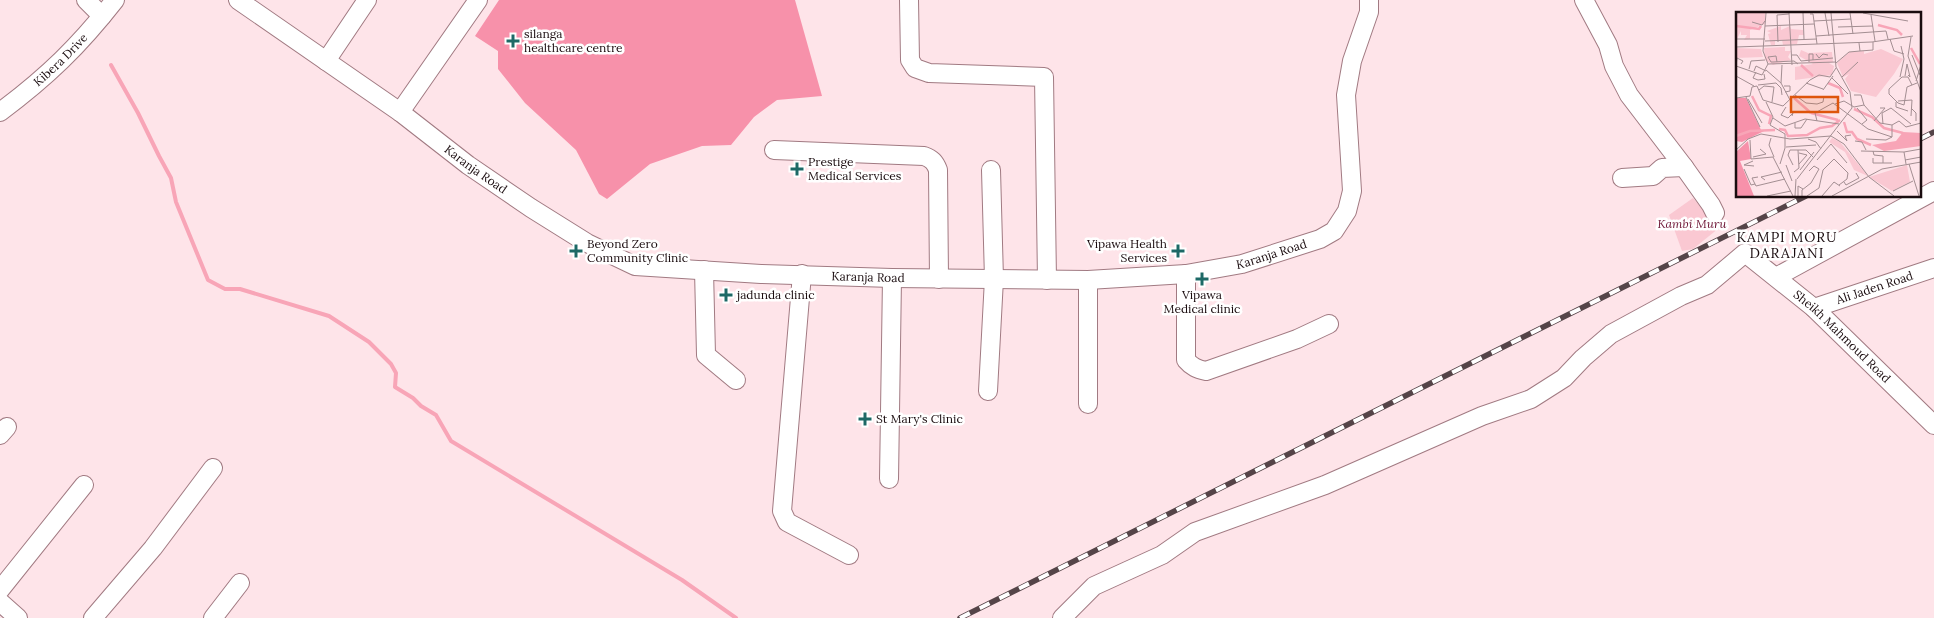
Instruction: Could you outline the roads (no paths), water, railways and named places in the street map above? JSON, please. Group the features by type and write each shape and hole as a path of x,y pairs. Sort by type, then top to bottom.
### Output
{"street":[{"path":"86,0 102,16"},
{"name":"Kibera Drive","path":"0,112 53,70 83,40 115,0"},
{"path":"326,61 367,0"},
{"path":"400,112 478,0"},
{"path":"909,0 910,60 915,68 929,72 1044,77 1046,280"},
{"name":"Karanja Road","path":"245,2 400,112 468,165 587,243 635,266 892,278 1088,280 1186,274 1242,264 1320,239 1334,231 1348,211 1352,191 1346,95 1352,62 1369,12 1369,0"},
{"path":"1584,0 1608,45 1614,66 1629,95 1711,204 1715,213"},
{"path":"774,150 924,156 935,162 938,170 939,279"},
{"path":"1622,178 1653,176 1662,168 1684,167"},
{"path":"988,391 994,279 991,170"},
{"path":"1922,198 1934,191"},
{"path":"1776,277 1921,198"},
{"name":"Sheikh Mahmoud Road","path":"1062,618 1094,586 1162,555 1195,532 1325,485 1482,416 1531,399 1564,378 1583,358 1611,334 1681,296 1707,285 1745,253 1814,308 1934,425"},
{"name":"Ali Jaden Road","path":"1814,308 1934,268"},
{"path":"704,270 706,355 736,380"},
{"path":"802,274 782,511 787,522 849,555"},
{"path":"1186,274 1186,360 1190,366 1197,369 1206,371 1297,339 1329,324"},
{"path":"889,479 892,278"},
{"path":"1088,280 1088,404"},
{"path":"93,618 153,548 213,468"},
{"path":"0,590 84,485"},
{"path":"213,618 240,584"},
{"path":"0,602 18,618"}],"waterway":[{"path":"111,65 171,178 176,202 208,280 225,289 240,289 329,316 369,342 391,364 396,373 395,387 436,415 451,441 682,580 736,618"}],"railway":[{"path":"1922,138 1934,132"},
{"path":"960,618 1802,198"}],"place":[{"name":"silanga healthcare centre","path":"513,41"},
{"name":"Prestige Medical Services","path":"797,169"},
{"name":"Beyond Zero Community Clinic","path":"576,251"},
{"name":"Vipawa Health Services","path":"1178,251"},
{"name":"Vipawa Medical clinic","path":"1202,279"},
{"name":"jadunda clinic","path":"726,295"},
{"name":"St Mary's Clinic","path":"865,419"}],"district":[{"name":"KAMPI MORU DARAJANI","path":"1787,246"}],"park label":[{"name":"Kambi Muru","path":"1692,224"}]}
